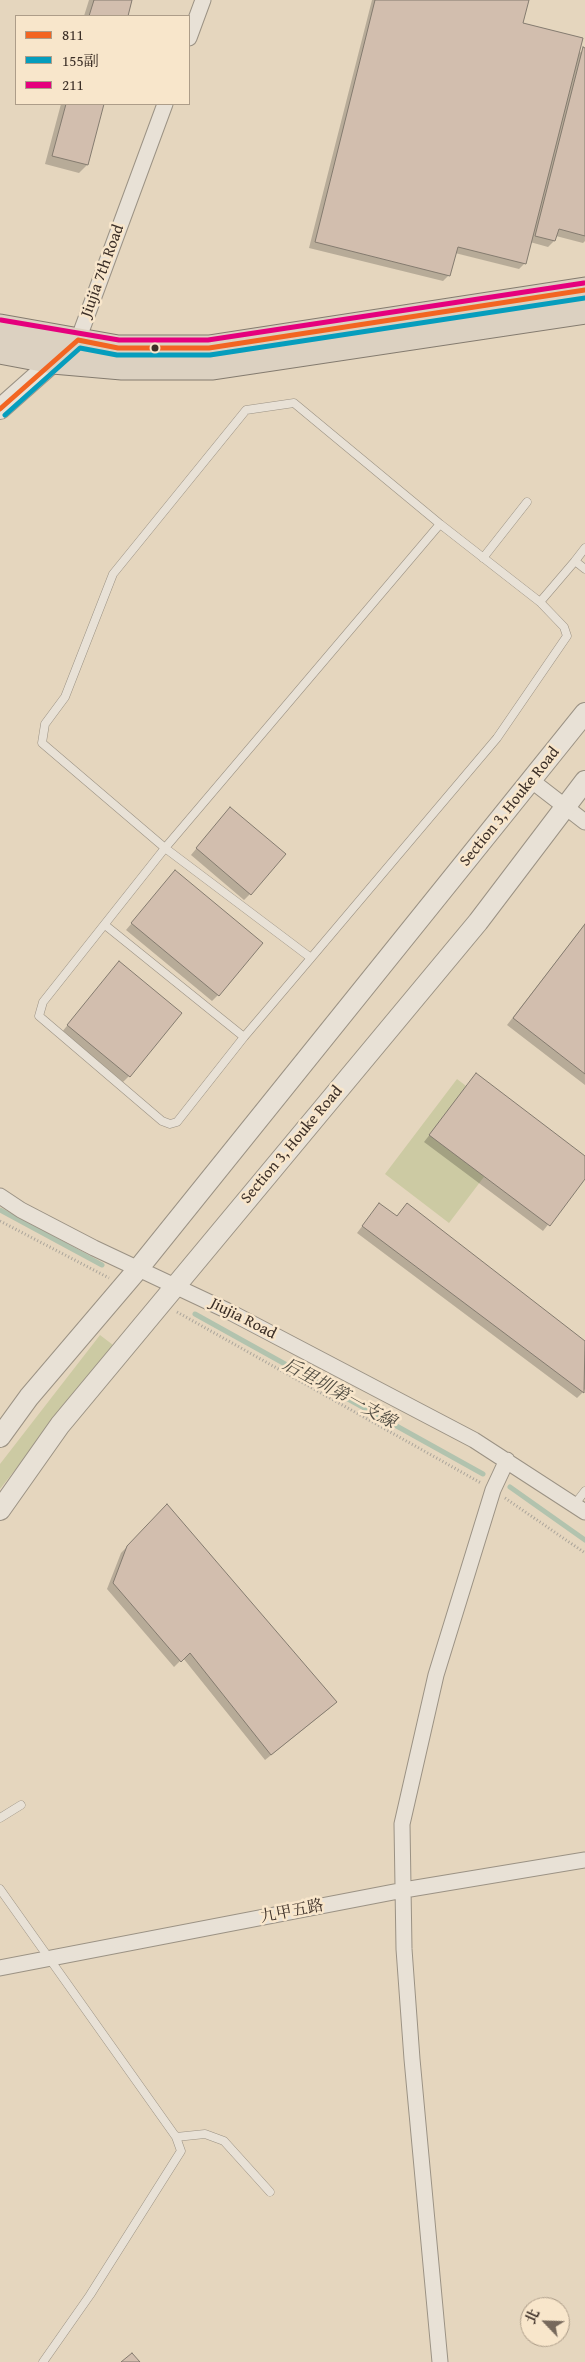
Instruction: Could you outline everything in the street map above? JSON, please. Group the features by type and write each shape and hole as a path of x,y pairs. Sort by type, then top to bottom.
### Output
{"main road":[{"path":"0,327 118,348 209,348 585,290"},
{"path":"0,350 53,361 122,367 214,367 585,311"}],"street":[{"path":"190,35 203,0"},
{"name":"Jiujia 7th Road","path":"0,409 78,340 165,105"},
{"name":"Section 3, Houke Road","path":"0,1437 29,1397 138,1269 585,713"},
{"path":"532,781 585,822"},
{"name":"Section 3, Houke Road","path":"0,1510 60,1425 478,922 585,781"},
{"name":"Jiujia Road","path":"0,1196 21,1210 138,1269 230,1312 474,1440 580,1508"},
{"path":"440,2362 411,2050 404,1949 402,1824 436,1674 494,1490 507,1460"},
{"name":"九甲五路","path":"0,1968 404,1890 585,1860"}],"lane":[{"path":"311,958 165,848 42,743 45,724 64,697 113,574 246,410 294,403 440,524 540,602 564,627 567,636 498,738 244,1037 177,1122 170,1124 162,1121 40,1016 43,1002 106,925 165,848 440,524"},
{"path":"483,558 527,502"},
{"path":"540,602 585,548"},
{"path":"575,561 585,569"},
{"path":"106,925 244,1037"},
{"path":"580,1508 585,1491"},
{"path":"0,1818 21,1805"},
{"path":"0,1889 176,2137 181,2151 90,2295 44,2362"},
{"path":"176,2137 205,2134 224,2141 270,2192"}],"path":[{"path":"0,1221 124,1285"},
{"path":"161,1304 494,1490 585,1554"}],"shaded area":[{"path":"457,1079 521,1128 449,1223 385,1174"},
{"path":"100,1335 113,1345 0,1489 0,1464"}],"building":[{"path":"94,0 132,0 128,15 89,15"},
{"path":"375,0 529,0 523,23 583,38 526,264 458,247 450,276 315,242"},
{"path":"583,47 585,48 585,236 559,229 555,241 535,236"},
{"path":"66,105 104,105 88,165 52,156"},
{"path":"230,807 286,854 251,895 196,848"},
{"path":"175,870 263,943 219,996 131,923"},
{"path":"585,924 585,1074 513,1018"},
{"path":"119,961 182,1013 130,1077 67,1025"},
{"path":"476,1073 585,1156 585,1179 550,1226 429,1135"},
{"path":"379,1203 397,1216 407,1203 585,1341 584,1393 362,1226"},
{"path":"167,1504 337,1702 271,1755 190,1653 181,1662 113,1583 127,1546"},
{"path":"132,2353 140,2362 121,2362"}],"waterway":[{"name":"后里圳第一支線","path":"0,1210 102,1265"},
{"name":"后里圳第一支線","path":"195,1314 483,1474"},
{"name":"后里圳第一支線","path":"510,1487 585,1540"}],"transit line":[{"name":"211","path":"1,320 119,340 208,340 584,283"},
{"name":"811","path":"0,409 78,340 118,348 209,348 585,290"},
{"name":"155副","path":"5,415 80,348 117,355 210,355 585,298"}]}
